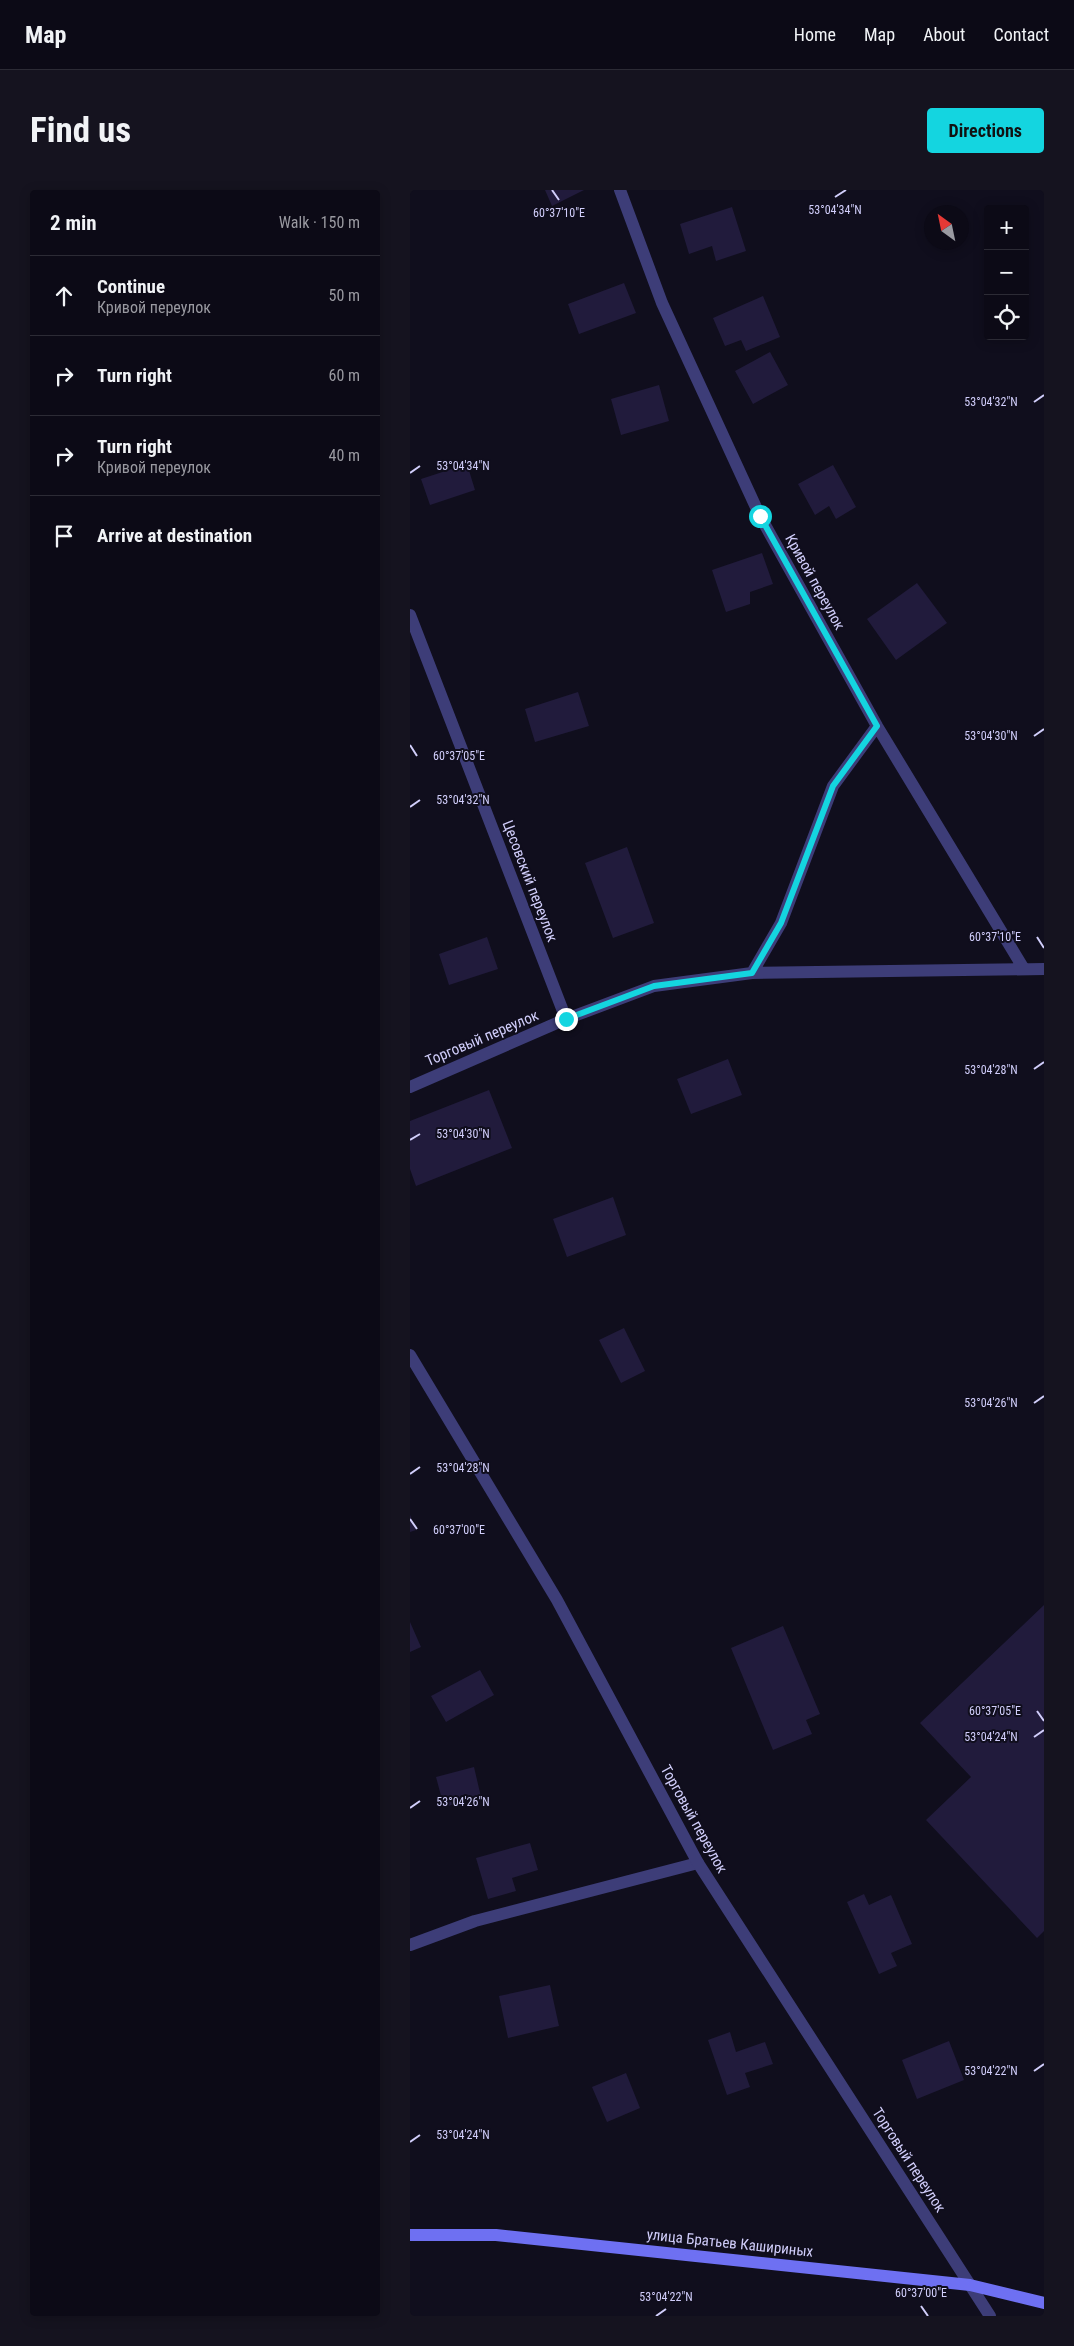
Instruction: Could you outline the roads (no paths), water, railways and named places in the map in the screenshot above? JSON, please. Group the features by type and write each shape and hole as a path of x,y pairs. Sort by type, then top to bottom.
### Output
{"main road":[{"name":"улица Братьев Кашириных","path":"410,2235 496,2235 970,2285 1044,2303"}],"street":[{"name":"Кривой переулок","path":"620,190 662,302 760,516 877,726 1024,969"},
{"name":"Цесовский переулок","path":"410,615 566,1019"},
{"path":"752,973 781,923 833,786 877,726"},
{"path":"566,1019 654,986 752,973 1044,970"},
{"name":"Торговый переулок","path":"410,1087 566,1019"},
{"name":"Торговый переулок","path":"410,1355 558,1600 698,1863 970,2285"},
{"path":"410,1945 475,1922 698,1863"},
{"path":"970,2285 990,2316"}]}
